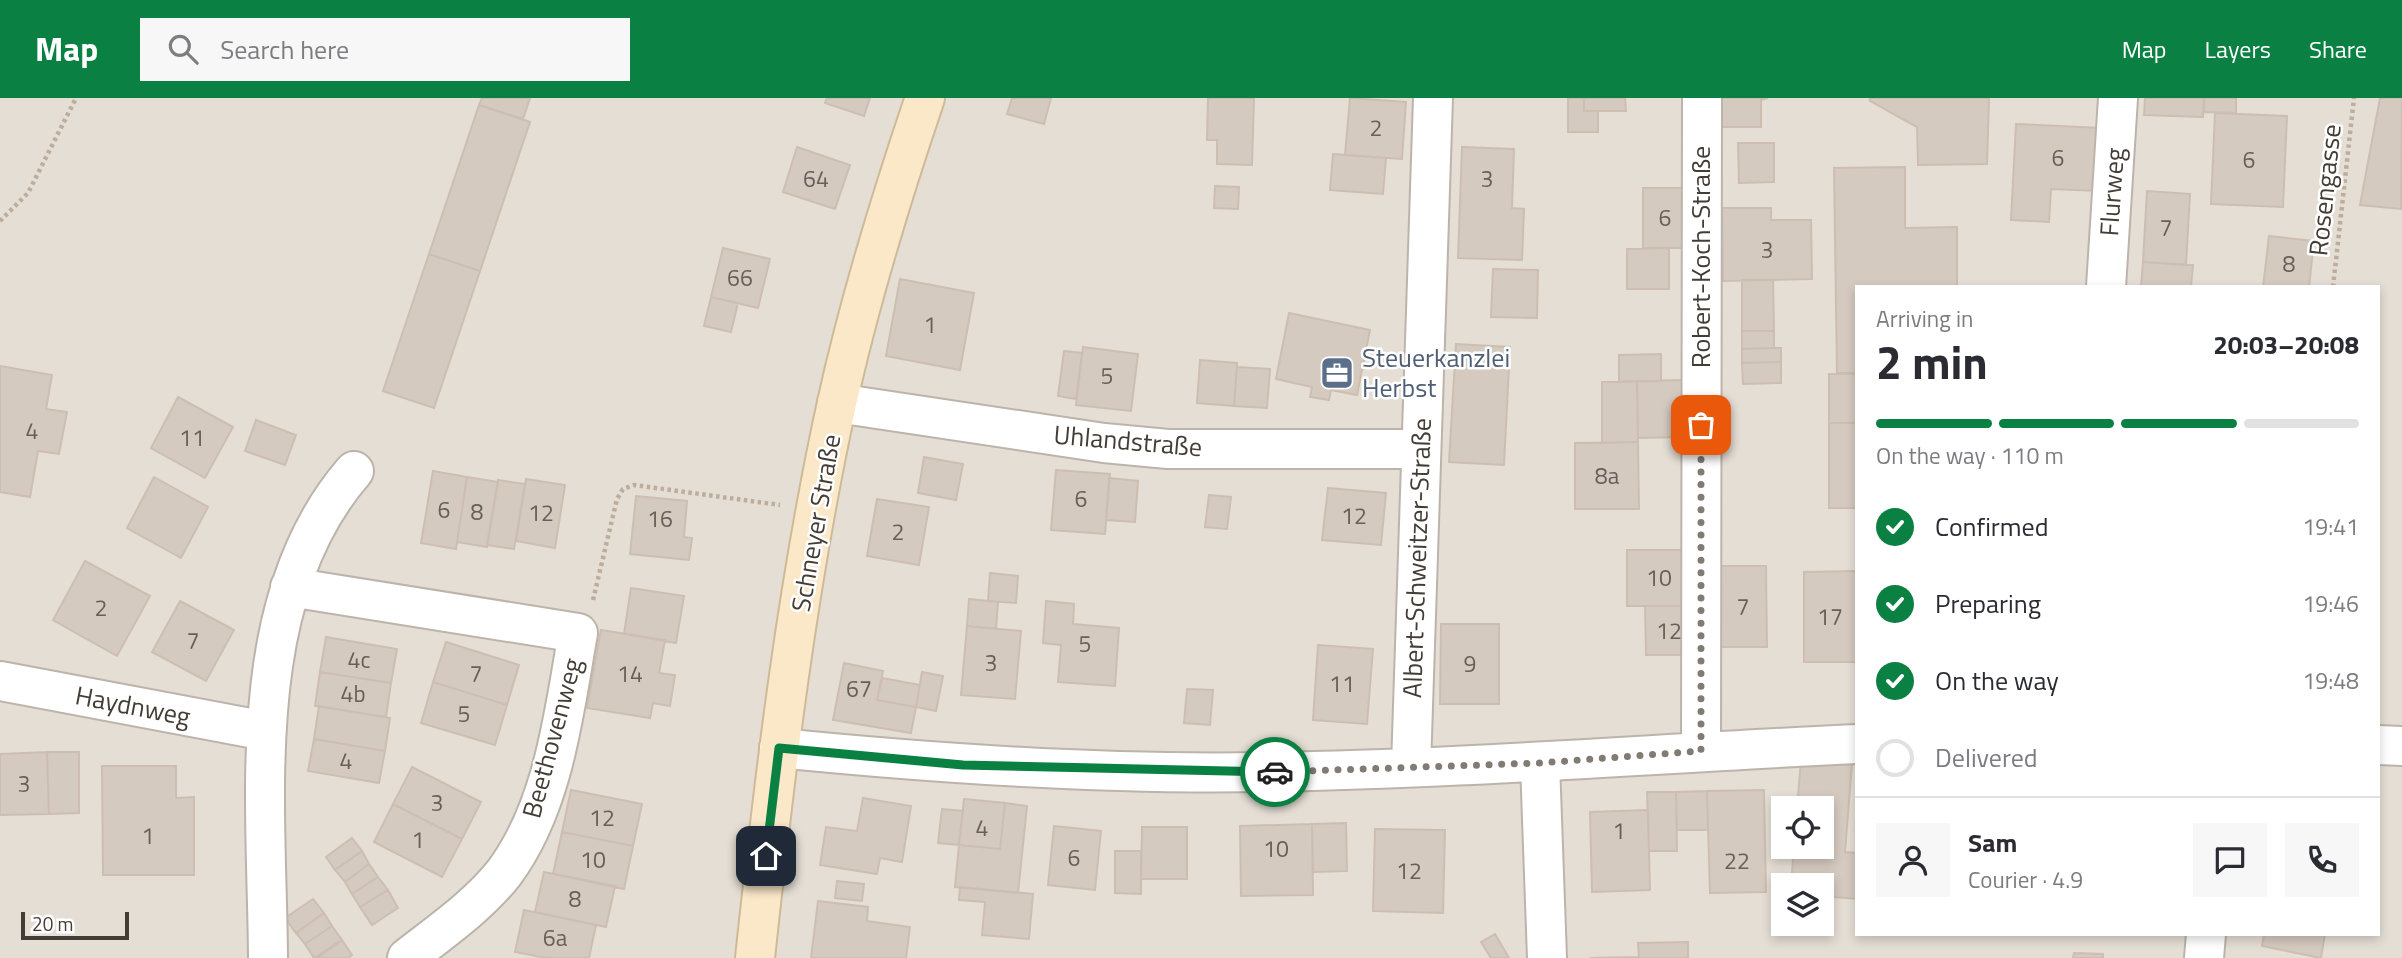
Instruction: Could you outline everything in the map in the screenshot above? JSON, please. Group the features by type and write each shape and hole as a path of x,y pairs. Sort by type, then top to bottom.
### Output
{"street":[{"name":"Schneyer Straße","path":"755,958 779,748 816,510 837,402 870,272 925,98"},
{"name":"Albert-Schweitzer-Straße","path":"1411,767 1433,98"},
{"name":"Robert-Koch-Straße","path":"1701,751 1702,98"},
{"name":"Flurweg","path":"2106,285 2118,98"},
{"name":"Uhlandstraße","path":"837,402 1104,443 1168,449 1420,449"},
{"path":"268,958 267,701 290,587 313,528 332,496 354,471"},
{"name":"Beethovenweg","path":"290,587 578,633 563,716 543,794 520,848 503,874 481,897 407,958"},
{"name":"Haydnweg","path":"0,681 266,731"},
{"path":"779,748 963,765 1264,772 1540,763 1701,751 1855,744"},
{"path":"2380,745 2402,746"},
{"path":"1540,763 1547,958"},
{"path":"2204,958 2206,936"}],"path":[{"path":"0,221 28,193 76,98"},
{"name":"Rosengasse","path":"2333,285 2354,98"},
{"path":"578,633 591,605 617,499 622,489 634,485 816,510"}],"shaded area":[{"path":"0,98 2402,98 2402,958 0,958"}],"building":[{"path":"482,98 530,98 523,119 479,105"},
{"path":"827,98 870,98 864,116 825,103"},
{"path":"1012,98 1051,98 1044,124 1007,114"},
{"path":"1208,98 1254,98 1252,165 1217,164 1217,140 1207,140"},
{"path":"1350,98 1406,102 1402,159 1345,155"},
{"path":"1568,98 1584,98 1584,111 1598,111 1598,132 1568,132"},
{"path":"1584,98 1625,98 1626,111 1584,111"},
{"path":"1714,98 1768,98 1761,100 1761,127 1715,127"},
{"path":"1870,98 1989,98 1987,164 1918,165 1917,127 1870,101"},
{"path":"2145,98 2204,98 2203,117 2144,115"},
{"path":"2204,98 2236,98 2236,113 2204,112"},
{"path":"2380,98 2402,98 2401,209 2360,205"},
{"path":"479,105 530,122 480,271 429,254"},
{"path":"2215,113 2287,116 2283,207 2211,204"},
{"path":"2016,124 2102,128 2099,191 2051,189 2049,222 2011,220"},
{"path":"1738,143 1774,143 1774,182 1739,183"},
{"path":"797,147 850,165 835,209 783,192"},
{"path":"1462,147 1514,149 1512,208 1524,209 1522,260 1458,258"},
{"path":"1333,154 1386,158 1383,194 1330,190"},
{"path":"1905,167 1905,228 1957,227 1957,285 1855,285 1855,373 1837,373 1834,168"},
{"path":"1215,186 1239,187 1238,209 1214,208"},
{"path":"1643,188 1687,188 1687,248 1643,248"},
{"path":"2147,191 2190,194 2186,265 2143,262"},
{"path":"1722,208 1771,208 1771,220 1811,220 1812,279 1723,281"},
{"path":"2269,236 2314,241 2309,285 2263,285"},
{"path":"723,248 770,259 758,308 711,297"},
{"path":"1669,248 1669,289 1627,289 1627,249"},
{"path":"429,254 480,271 434,408 383,391"},
{"path":"2143,262 2193,265 2191,285 2141,285"},
{"path":"1493,269 1538,270 1537,318 1491,317"},
{"path":"900,279 974,293 960,370 886,356"},
{"path":"1742,280 1773,280 1774,331 1742,331"},
{"path":"711,297 738,303 731,332 704,326"},
{"path":"1289,313 1370,330 1357,395 1331,390 1329,400 1310,397 1312,387 1276,379"},
{"path":"1742,331 1774,331 1774,348 1742,349"},
{"path":"1456,344 1510,347 1504,465 1449,462"},
{"path":"1083,347 1138,354 1131,411 1076,405"},
{"path":"1781,348 1781,362 1742,363 1742,349"},
{"path":"1064,351 1082,353 1076,399 1058,396"},
{"path":"1661,354 1661,381 1619,382 1619,355"},
{"path":"1200,360 1237,363 1234,406 1197,403"},
{"path":"1781,362 1781,383 1743,384 1742,363"},
{"path":"0,366 52,375 46,409 67,412 59,454 38,451 30,497 0,492"},
{"path":"1237,367 1270,369 1267,408 1234,406"},
{"path":"1829,374 1855,374 1855,423 1829,423"},
{"path":"1686,380 1687,437 1638,438 1637,381"},
{"path":"1637,381 1638,442 1602,443 1602,382"},
{"path":"178,397 233,427 205,478 151,448"},
{"path":"256,420 296,435 285,465 245,451"},
{"path":"1829,423 1855,423 1855,508 1829,508"},
{"path":"1638,442 1639,509 1575,509 1575,443"},
{"path":"924,457 963,464 956,500 918,493"},
{"path":"1056,470 1110,474 1105,534 1051,530"},
{"path":"433,471 467,477 456,549 421,543"},
{"path":"154,477 208,507 181,558 127,528"},
{"path":"467,477 498,482 487,547 457,542"},
{"path":"1109,478 1138,481 1135,522 1106,520"},
{"path":"526,479 565,485 555,548 516,541"},
{"path":"498,480 525,484 514,549 487,545"},
{"path":"1328,488 1386,493 1381,545 1322,540"},
{"path":"1209,495 1231,497 1227,529 1205,527"},
{"path":"636,496 687,501 684,537 692,538 689,560 630,554"},
{"path":"877,499 929,507 919,565 867,556"},
{"path":"1627,550 1692,550 1692,606 1627,606"},
{"path":"85,561 150,596 117,656 53,620"},
{"path":"1719,566 1766,566 1767,647 1719,647"},
{"path":"1855,571 1855,662 1804,662 1804,572"},
{"path":"990,573 1018,576 1016,603 988,601"},
{"path":"631,588 684,596 676,643 624,634"},
{"path":"969,599 998,602 996,629 967,626"},
{"path":"180,601 234,630 206,681 152,652"},
{"path":"1046,601 1074,604 1073,624 1119,628 1115,686 1058,682 1061,645 1043,643"},
{"path":"1645,606 1692,606 1692,655 1646,655"},
{"path":"1441,624 1499,624 1499,704 1440,704"},
{"path":"967,626 1021,631 1015,699 961,695"},
{"path":"601,630 665,640 659,673 675,675 670,706 653,703 650,718 587,708"},
{"path":"326,637 397,649 391,683 320,672"},
{"path":"446,642 519,665 507,705 433,682"},
{"path":"1318,645 1373,649 1367,724 1313,720"},
{"path":"844,663 883,671 877,700 916,707 911,733 833,720"},
{"path":"320,672 391,683 386,717 315,706"},
{"path":"922,672 943,676 936,711 916,707"},
{"path":"882,678 920,685 916,707 877,700"},
{"path":"433,682 507,705 495,745 421,723"},
{"path":"1187,689 1213,690 1210,725 1184,723"},
{"path":"319,706 390,718 385,751 314,739"},
{"path":"314,739 385,751 379,783 308,771"},
{"path":"47,752 79,752 79,813 49,814"},
{"path":"47,752 49,814 0,815 0,754"},
{"path":"1801,760 1852,764 1845,852 1855,853 1855,899 1834,897 1834,873 1792,873 1793,859 1834,859 1834,796 1798,796"},
{"path":"102,766 176,766 176,798 194,797 194,875 103,875"},
{"path":"412,767 481,802 462,839 393,804"},
{"path":"571,790 642,804 633,846 562,832"},
{"path":"1764,790 1766,892 1710,893 1707,791"},
{"path":"1707,791 1708,830 1677,830 1676,792"},
{"path":"1647,792 1676,792 1677,851 1649,851"},
{"path":"863,798 911,806 902,862 880,858 877,874 820,865 826,827 857,831"},
{"path":"964,799 1005,803 1000,849 959,845"},
{"path":"1005,803 1027,806 1018,893 955,887 959,845 1000,849"},
{"path":"393,804 462,839 442,877 374,842"},
{"path":"942,809 963,811 959,845 938,843"},
{"path":"1648,810 1650,890 1592,892 1590,812"},
{"path":"1346,823 1347,871 1313,872 1312,824"},
{"path":"1312,824 1313,895 1241,896 1240,826"},
{"path":"1054,826 1101,831 1095,890 1048,885"},
{"path":"1142,827 1187,827 1187,879 1141,879"},
{"path":"1375,829 1445,830 1443,913 1373,911"},
{"path":"562,832 633,846 624,889 553,874"},
{"path":"352,838 362,851 335,870 326,857"},
{"path":"362,851 369,864 345,882 335,870"},
{"path":"1115,851 1141,851 1141,894 1115,893"},
{"path":"369,864 378,877 352,894 345,882"},
{"path":"544,872 615,886 606,927 535,912"},
{"path":"378,877 388,890 360,907 352,894"},
{"path":"837,881 864,884 862,901 835,898"},
{"path":"960,887 1033,894 1029,939 982,935 985,902 959,900"},
{"path":"388,890 398,908 372,925 360,907"},
{"path":"313,899 324,913 296,933 285,918"},
{"path":"818,901 868,907 867,921 910,927 906,958 811,958"},
{"path":"524,910 596,925 589,958 546,958 515,952"},
{"path":"324,913 332,926 305,944 296,933"},
{"path":"332,926 342,940 314,958 305,944"},
{"path":"1495,934 1509,958 1491,958 1481,942"},
{"path":"2264,936 2325,936 2321,958 2262,946"},
{"path":"342,940 352,955 348,958 317,958"},
{"path":"1688,942 1688,958 1590,958 1639,957 1638,943"},
{"path":"2074,953 2103,954 2103,958 2073,958"}],"way so far":[{"path":"1275,772 1540,763 1701,751 1701,425"}],"place":[{"name":"Steuerkanzlei Herbst","path":"1337,373"}],"route":[{"path":"766,856 779,748 963,765 1275,772"}]}
